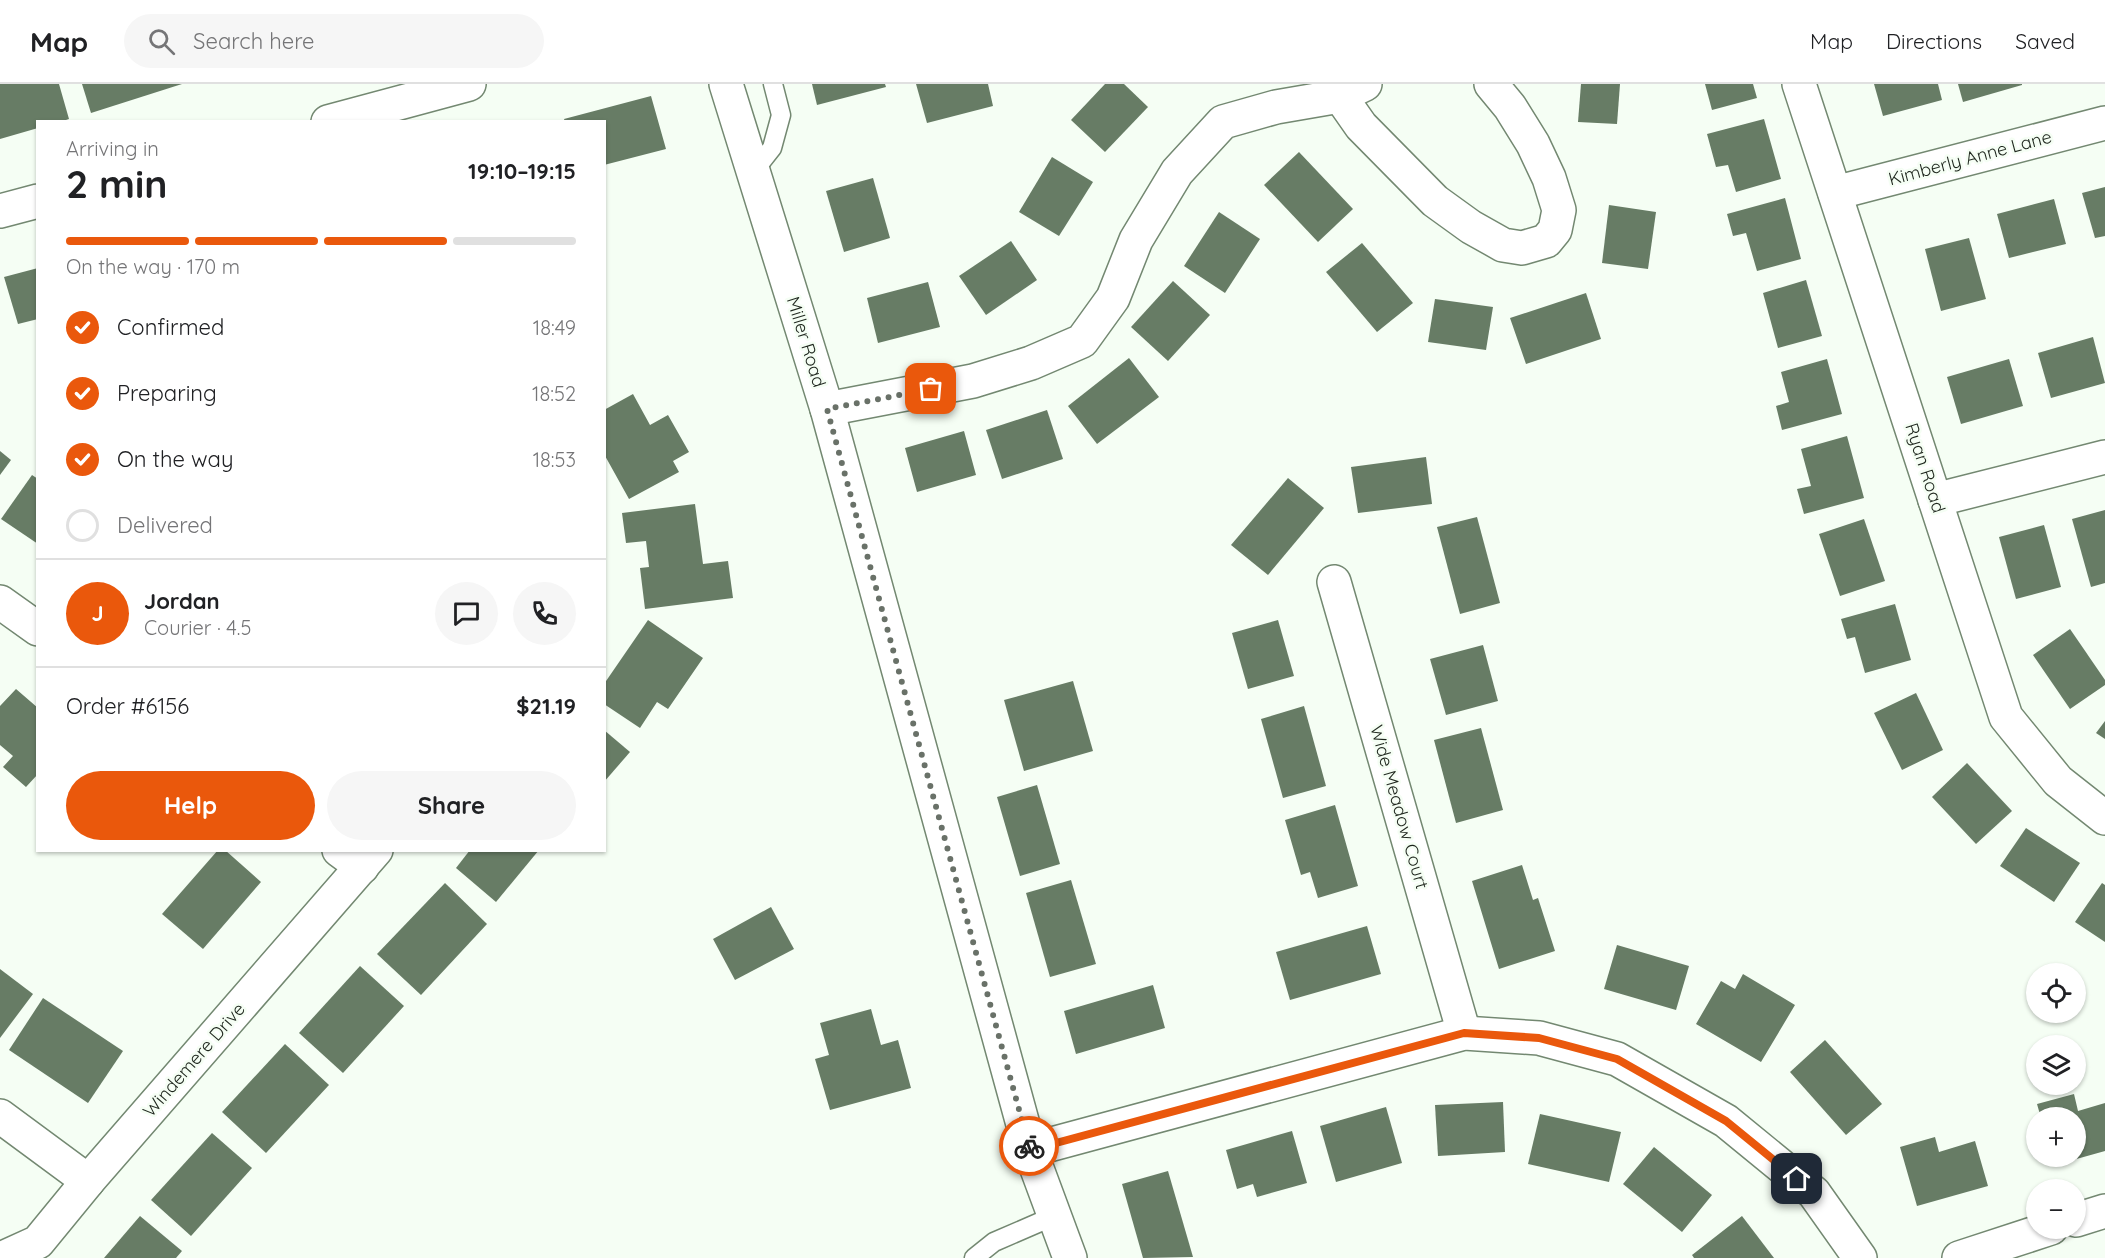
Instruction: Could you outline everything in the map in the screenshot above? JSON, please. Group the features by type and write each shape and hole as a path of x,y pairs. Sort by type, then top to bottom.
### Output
{"street":[{"path":"335,120 469,84"},
{"name":"Miller Road","path":"726,84 827,409 1030,1150 1070,1258"},
{"path":"827,409 973,381 1031,363 1082,341 1113,298 1136,240 1177,172 1223,122 1276,107 1353,90 1361,126 1435,201 1503,245 1522,248 1546,241 1555,230 1559,210 1550,178 1510,106 1491,84"},
{"name":"Ryan Road","path":"1799,84 2006,717 2058,781 2105,818"},
{"name":"Kimberly Anne Lane","path":"1835,194 2105,123"},
{"path":"0,211 36,202"},
{"path":"1935,500 2105,457"},
{"name":"Wide Meadow Court","path":"1334,582 1464,1033"},
{"path":"0,602 36,628"},
{"name":"Windemere Drive","path":"3,1258 38,1242 359,856"},
{"path":"1030,1150 1464,1033 1539,1038 1617,1059 1726,1121 1814,1193 1860,1258"},
{"path":"0,1116 88,1181"},
{"path":"2086,1218 2105,1211"},
{"path":"1959,1258 2026,1236"}],"lane":[{"path":"753,172 772,148 781,115 773,84"},
{"path":"974,1258 994,1242 1054,1216"}],"building":[{"path":"0,84 59,84 69,119 36,120 36,129 0,139"},
{"path":"82,84 182,84 91,113"},
{"path":"812,84 885,84 886,87 817,105"},
{"path":"916,84 988,84 993,106 927,123"},
{"path":"1105,84 1124,84 1148,107 1105,152 1071,120"},
{"path":"1581,84 1620,84 1617,124 1578,122"},
{"path":"1705,84 1753,84 1757,98 1712,110"},
{"path":"1874,84 1938,84 1942,100 1883,116"},
{"path":"1958,84 2022,84 2022,85 1963,102"},
{"path":"651,96 666,149 606,164 606,120 564,119"},
{"path":"1764,119 1781,179 1736,192 1728,165 1716,167 1707,134"},
{"path":"1299,152 1353,209 1318,242 1264,185"},
{"path":"1052,157 1093,182 1059,236 1019,212"},
{"path":"873,178 890,238 844,252 826,191"},
{"path":"2105,187 2105,236 2095,238 2082,193"},
{"path":"1785,198 1801,259 1757,271 1746,233 1733,236 1727,214"},
{"path":"2054,199 2066,244 2009,258 1997,214"},
{"path":"1609,205 1656,212 1648,269 1602,263"},
{"path":"1219,212 1260,239 1225,293 1184,266"},
{"path":"1969,238 1986,299 1941,311 1925,249"},
{"path":"1011,241 1037,280 986,315 959,276"},
{"path":"1362,243 1413,303 1377,332 1326,272"},
{"path":"36,269 36,320 18,324 4,277"},
{"path":"1806,280 1822,336 1778,348 1763,293"},
{"path":"1173,281 1210,315 1168,361 1131,327"},
{"path":"928,282 940,327 878,343 867,298"},
{"path":"1586,293 1601,339 1526,364 1510,318"},
{"path":"1435,299 1493,307 1486,350 1428,342"},
{"path":"2093,337 2105,383 2051,398 2038,353"},
{"path":"1129,358 1159,397 1097,444 1068,406"},
{"path":"1827,359 1842,414 1782,430 1776,406 1789,402 1781,372"},
{"path":"2009,359 2023,406 1961,424 1947,377"},
{"path":"633,394 650,425 668,415 689,452 673,461 679,472 629,499 606,458 606,409"},
{"path":"1047,410 1063,459 1002,479 986,430"},
{"path":"964,431 976,475 917,492 905,448"},
{"path":"1847,436 1864,498 1804,514 1797,489 1811,486 1801,449"},
{"path":"0,451 11,460 0,475"},
{"path":"1426,457 1432,504 1358,513 1351,467"},
{"path":"32,475 36,478 36,543 1,519"},
{"path":"1288,478 1324,508 1268,575 1231,545"},
{"path":"695,504 703,564 728,561 733,598 645,609 640,568 649,567 646,541 626,543 622,513"},
{"path":"2105,510 2105,583 2091,587 2072,519"},
{"path":"1477,517 1500,603 1460,614 1437,527"},
{"path":"1864,519 1885,581 1840,596 1819,534"},
{"path":"2044,525 2061,587 2016,599 1999,537"},
{"path":"1895,604 1911,660 1865,673 1855,637 1847,639 1841,619"},
{"path":"648,620 703,658 668,709 657,702 640,728 606,705 606,681"},
{"path":"1278,620 1294,676 1248,689 1232,633"},
{"path":"2070,629 2105,680 2105,685 2070,709 2033,655"},
{"path":"1483,645 1498,701 1446,715 1430,659"},
{"path":"1073,681 1093,751 1024,771 1004,700"},
{"path":"16,689 36,706 36,776 26,787 3,767 13,756 0,745 0,706"},
{"path":"1916,693 1943,750 1902,770 1874,713"},
{"path":"1304,706 1326,786 1283,798 1261,719"},
{"path":"2105,721 2105,739 2096,733"},
{"path":"1481,728 1503,810 1456,823 1434,740"},
{"path":"606,732 630,752 606,780"},
{"path":"1967,763 2012,811 1976,844 1932,797"},
{"path":"1037,785 1060,864 1020,876 997,797"},
{"path":"1335,805 1358,886 1318,898 1310,872 1301,875 1285,820"},
{"path":"2026,828 2080,863 2054,902 2000,866"},
{"path":"216,852 227,852 261,882 203,949 162,914"},
{"path":"468,852 537,852 496,902 456,868"},
{"path":"1522,865 1533,900 1538,898 1555,951 1499,969 1472,881"},
{"path":"1071,880 1096,964 1050,977 1026,893"},
{"path":"445,883 487,924 421,995 377,954"},
{"path":"2102,883 2105,885 2105,942 2075,922"},
{"path":"771,907 794,949 735,980 713,939"},
{"path":"1367,926 1381,974 1290,1000 1276,952"},
{"path":"1617,945 1689,966 1676,1010 1604,989"},
{"path":"360,966 404,1006 343,1073 299,1033"},
{"path":"0,969 33,994 0,1038"},
{"path":"1743,974 1795,1005 1761,1062 1696,1024 1721,981 1735,989"},
{"path":"1153,985 1165,1028 1076,1054 1064,1011"},
{"path":"43,998 123,1051 88,1103 9,1050"},
{"path":"871,1009 881,1045 898,1040 911,1088 830,1110 815,1059 829,1055 820,1023"},
{"path":"1825,1040 1882,1104 1846,1135 1790,1072"},
{"path":"285,1044 329,1085 266,1153 222,1112"},
{"path":"2074,1095 2077,1107 2038,1107 2037,1104"},
{"path":"1503,1102 1505,1152 1438,1156 1435,1105"},
{"path":"2105,1103 2105,1151 2086,1156 2086,1109"},
{"path":"1386,1107 1402,1163 1336,1182 1320,1126"},
{"path":"1540,1114 1621,1132 1609,1182 1528,1164"},
{"path":"1292,1131 1307,1183 1257,1197 1253,1184 1237,1189 1226,1150"},
{"path":"212,1133 252,1168 191,1236 151,1200"},
{"path":"1935,1137 1939,1152 1975,1141 1988,1186 1917,1206 1900,1147"},
{"path":"1654,1147 1712,1195 1682,1232 1623,1184"},
{"path":"1168,1171 1193,1257 1143,1258 1122,1184"},
{"path":"140,1216 182,1251 176,1258 104,1258"},
{"path":"1742,1216 1774,1258 1694,1258 1692,1255"}],"way so far":[{"path":"931,389 827,409 1029,1146"}],"route":[{"path":"1029,1146 1030,1150 1464,1033 1539,1038 1617,1059 1726,1121 1797,1179"}]}
